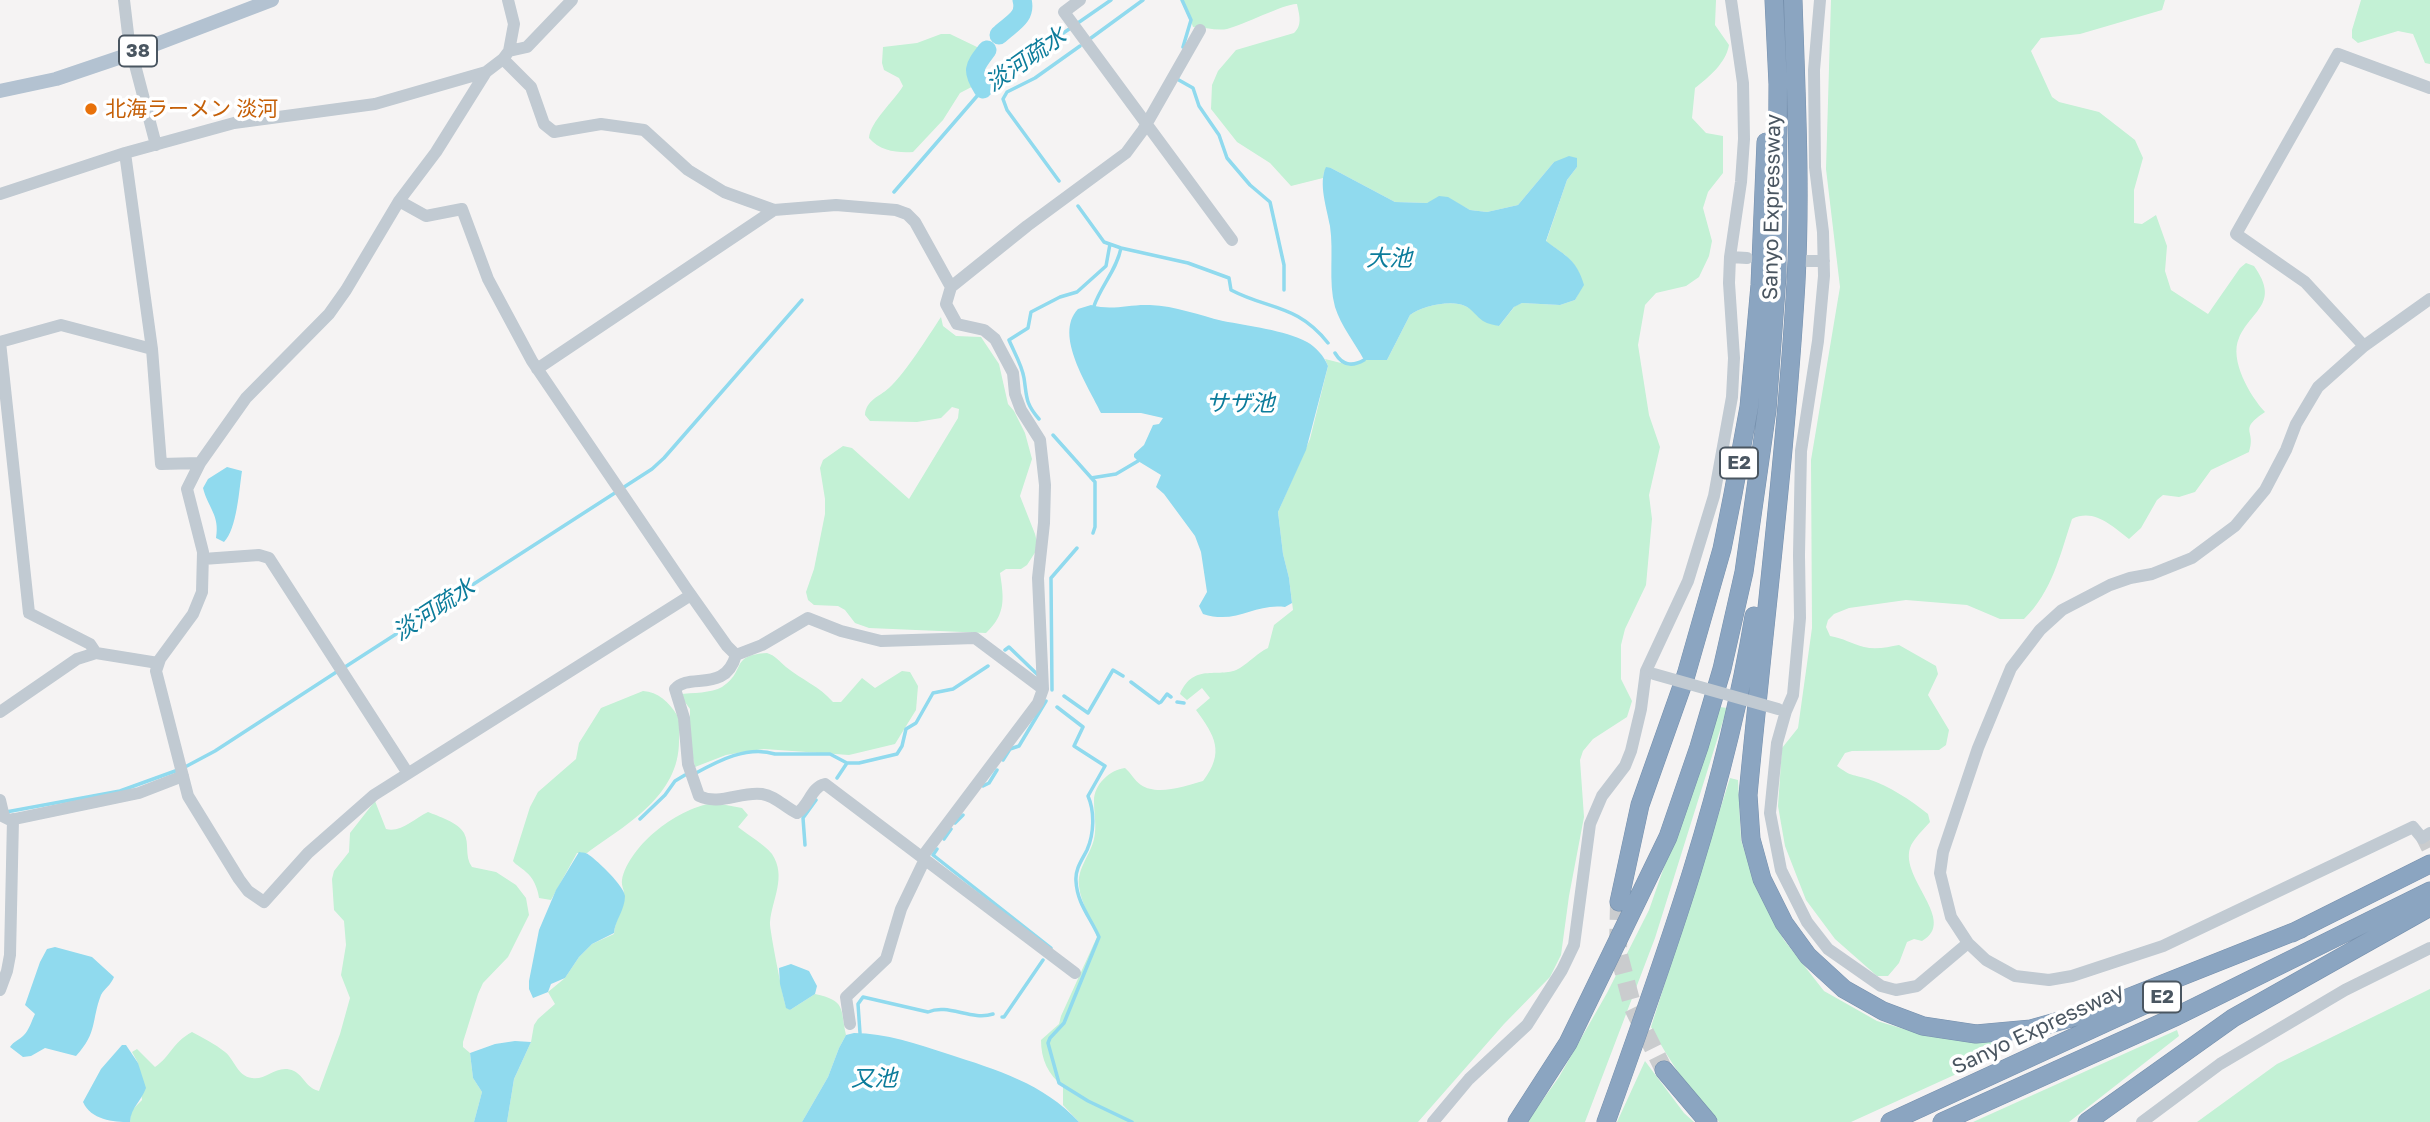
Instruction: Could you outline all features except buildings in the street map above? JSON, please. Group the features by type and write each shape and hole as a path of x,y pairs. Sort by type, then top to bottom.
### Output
{"highway":[{"name":"Sanyo Expressway","path":"1785,414 1796,280 1797,108 1793,0"},
{"path":"1517,1122 1568,1043 1668,837 1699,747 1727,645 1746,560 1768,410 1777,276 1778,84 1775,5"},
{"name":"E2","path":"1619,902 1640,805 1686,676 1722,549 1749,407 1760,285 1766,183 1767,83 1775,5"},
{"path":"1606,1122 1700,852 1726,755 1744,679 1785,414"},
{"path":"1785,414 1748,795 1751,839 1762,878 1784,923 1808,956 1844,989 1884,1012 1923,1026 1976,1034 2031,1029 2092,1012 2301,929"},
{"name":"Sanyo Expressway","path":"1890,1122 2036,1056 2430,864"},
{"name":"E2","path":"1942,1122 2177,1016 2430,891"},
{"path":"2087,1122 2232,1018 2430,907"},
{"path":"1664,1070 1684,1097 1708,1122"}],"main road":[{"name":"38","path":"1,94 133,53 272,0"}],"street":[{"path":"124,0 129,43 156,145"},
{"path":"506,55 514,24 508,0"},
{"path":"572,0 527,47 506,55 486,72 436,152 399,201 329,314 246,398 200,463 187,489 203,559 202,592 193,614 158,663 156,671 190,799 244,887 264,902 308,853 374,794 691,595"},
{"path":"1080,0 1064,12 1232,240"},
{"path":"1433,1122 1469,1079 1527,1025 1574,945 1590,824 1602,796 1625,766 1631,751 1650,672 1703,538 1725,447 1732,397 1734,358 1730,257 1744,139 1743,83 1731,0"},
{"path":"1820,0 1814,70 1815,167 1825,261 1818,341 1801,451 1800,618 1793,695 1782,710 1772,779 1770,813 1774,842 1781,870 1807,922 1828,949 1881,986 1896,990 1917,986 1968,943"},
{"path":"850,1024 846,997 886,959 901,909 924,858 1038,703 1043,689 1038,578 1045,485 1040,440 1021,410 1015,394 1013,373 995,339 984,330 957,324 946,304 951,287 1027,226 1126,153 1146,124 1200,30"},
{"path":"2364,346 2305,282 2236,234 2338,54 2430,88"},
{"path":"506,55 531,87 544,124 554,132 601,124 644,130 688,170 723,192 774,211 836,205 896,210 908,214 951,287"},
{"path":"0,194 125,153 234,123 375,104 486,72"},
{"path":"125,153 152,349 160,464 200,463"},
{"path":"399,201 426,216 462,209 488,279 537,369 691,595 736,655"},
{"path":"537,369 774,211"},
{"path":"1730,257 1747,258"},
{"path":"1807,261 1825,261"},
{"path":"2426,835 2413,827 2163,946 2072,976 2049,980 2015,976 1986,960 1968,943 1951,917 1940,873 1943,852 1978,748 2011,668 2040,630 2062,610 2110,585 2152,574 2192,558 2235,526 2265,491 2296,424 2318,387 2364,346 2430,299"},
{"path":"96,653 90,644 29,613 0,342 61,325 152,349"},
{"path":"203,559 259,555 267,557 407,772"},
{"path":"1043,689 975,638 881,641 841,631 808,618 762,645 736,655 731,667 721,676 703,682 683,684 675,689 684,718 688,764 699,796 718,799 750,793 765,794 778,799 797,813 803,809 818,786 825,784 1075,973"},
{"path":"0,712 77,659 96,653 158,663"},
{"path":"1650,672 1782,710"},
{"path":"0,990 8,971 10,955 5,811 130,795 182,771"},
{"path":"2142,1122 2220,1064 2345,990 2430,948"}],"green space":[{"path":"1183,0 1716,0 1715,25 1729,45 1721,64 1695,88 1692,118 1706,133 1723,136 1723,173 1708,192 1703,208 1712,241 1709,256 1699,277 1686,286 1656,293 1645,305 1638,345 1649,415 1660,447 1649,495 1652,519 1646,585 1625,629 1621,645 1621,679 1632,701 1627,717 1593,739 1583,751 1580,760 1584,817 1561,955 1550,977 1504,1024 1418,1122 1079,1122 1063,1105 1063,1086 1049,1072 1042,1054 1041,1040 1059,1024 1097,937 1082,900 1079,880 1094,839 1094,801 1097,789 1109,775 1125,768 1141,785 1155,790 1172,789 1203,781 1214,761 1215,744 1196,710 1210,698 1202,688 1187,700 1180,694 1192,678 1200,674 1240,668 1268,648 1274,625 1293,610 1278,512 1310,439 1328,366 1325,359 1349,365 1364,360 1387,360 1410,315 1429,306 1459,304 1499,326 1515,306 1522,303 1560,305 1575,300 1583,285 1578,270 1570,259 1546,242 1567,180 1577,167 1554,162 1518,205 1487,212 1470,210 1448,198 1427,203 1395,202 1331,168 1324,172 1323,178 1291,186 1270,163 1237,142 1211,109 1212,85 1218,71 1236,50 1294,33 1299,23 1297,4 1219,30 1193,27"},
{"path":"1831,0 2165,0 2162,10 2080,34 2041,38 2031,51 2052,97 2059,102 2099,112 2135,140 2143,158 2134,190 2134,223 2142,224 2156,215 2167,246 2165,271 2171,290 2208,314 2246,263 2254,266 2265,289 2261,306 2244,328 2237,347 2243,377 2253,397 2265,412 2250,427 2249,452 2211,470 2195,492 2179,497 2163,495 2157,500 2141,528 2129,539 2095,517 2080,516 2072,519 2048,585 2024,619 2000,619 1967,605 1906,600 1849,608 1834,614 1828,620 1826,627 1830,636 1868,648 1899,645 1936,666 1938,674 1928,695 1949,730 1946,745 1939,750 1852,751 1845,753 1837,766 1849,774 1876,782 1899,794 1928,814 1930,822 1911,845 1909,860 1931,911 1934,922 1931,933 1922,941 1914,939 1907,942 1899,963 1888,976 1877,976 1835,939 1806,900 1785,846 1778,806 1782,748 1798,728 1812,628 1811,460 1840,287 1826,169"},
{"path":"2361,0 2430,0 2430,64 2425,63 2413,34 2398,31 2358,43 2352,38"},
{"path":"941,34 950,34 977,47 985,80 960,93 943,120 913,152 878,146 869,138 870,132 903,86 899,78 884,70 883,47 917,43"},
{"path":"941,317 943,326 956,336 981,337 999,364 1008,404 1025,433 1032,459 1020,496 1035,534 1036,551 1021,569 1006,569 1000,573 1002,606 993,626 986,633 869,628 855,623 845,610 838,606 814,605 808,600 806,592 814,569 825,514 820,468 823,460 843,446 852,448 909,499 958,418 959,409 952,407 941,418 917,422 870,421 865,415 870,402 903,373"},
{"path":"767,653 833,702 841,702 862,678 875,688 902,671 910,672 918,686 916,710 895,744 849,755 764,749 726,755 695,767 690,745 690,709 679,694 718,689 730,681 747,657"},
{"path":"643,691 663,698 678,718 677,760 670,778 648,807 634,819 587,853 577,853 551,900 539,898 531,877 513,861 530,807 538,792 576,759 579,743 601,708"},
{"path":"1720,707 1727,708 1655,938 1585,1122 1527,1122 1559,1077 1607,993 1649,910"},
{"path":"1730,778 1738,780 1741,840 1758,892 1784,940 1824,991 1877,1021 1931,1037 2001,1034 2007,1051 1851,1122 1719,1122 1682,1077 1651,1027"},
{"path":"375,801 386,829 402,827 428,812 453,823 464,833 472,867 496,872 516,885 526,898 529,915 508,957 483,983 463,1042 463,1047 470,1053 473,1078 482,1092 474,1122 130,1122 131,1111 142,1100 138,1063 132,1052 137,1049 155,1067 192,1032 225,1052 247,1077 257,1078 277,1070 288,1069 319,1091 350,998 341,975 346,945 344,921 334,910 332,879 334,871 349,852 350,833"},
{"path":"715,803 742,808 748,815 738,827 769,850 776,863 778,880 770,927 786,1007 790,1010 815,994 832,999 842,1012 846,1035 828,1077 802,1122 507,1122 514,1079 531,1042 534,1025 555,1004 548,992 565,978 592,944 614,934 623,901 622,880 635,854 645,841 672,819 687,811"},
{"path":"2430,989 2430,1122 2197,1122 2277,1064"},
{"path":"2177,1030 2179,1036 2069,1122 1973,1122"},
{"path":"1645,1061 1684,1113 1694,1122 1617,1122"}],"water":[{"name":"大池","path":"1569,156 1577,158 1577,167 1567,180 1546,241 1570,259 1578,270 1584,285 1575,300 1560,305 1522,303 1514,307 1499,326 1483,321 1470,309 1459,304 1429,306 1410,315 1387,360 1364,360 1341,321 1333,297 1331,236 1323,188 1326,167 1395,202 1427,203 1439,196 1448,197 1470,210 1487,212 1518,205 1554,162"},
{"name":"サザ池","path":"1091,305 1160,306 1277,331 1307,342 1317,349 1324,359 1328,366 1306,450 1278,512 1292,603 1285,607 1264,608 1236,616 1215,617 1203,614 1199,606 1207,592 1201,552 1195,536 1156,487 1161,475 1134,457 1144,445 1153,425 1159,424 1163,418 1141,413 1101,413 1076,361 1069,333 1071,320 1078,309"},
{"path":"227,467 242,471 235,519 224,542 216,538 215,517 203,488 208,479"},
{"path":"579,852 587,853 616,880 624,892 623,906 614,933 592,944 565,978 551,984 548,992 533,998 529,981 539,930 556,890"},
{"path":"55,947 92,957 114,977 101,995 91,1033 76,1056 45,1048 31,1056 23,1057 10,1047 24,1035 35,1014 25,1005 40,962 47,949"},
{"path":"791,964 809,971 817,986 815,994 790,1010 786,1008 779,968"},
{"name":"又池","path":"854,1033 901,1040 1001,1072 1050,1097 1079,1122 802,1122 828,1077 846,1035"},
{"path":"531,1042 514,1079 507,1122 474,1122 482,1092 473,1078 470,1053 495,1044"},
{"path":"122,1045 126,1045 138,1063 146,1088 132,1112 130,1122 97,1116 91,1113 83,1102 101,1069"}],"waterway":[{"path":"999,35 1020,16 1022,0"},
{"name":"淡河疏水","path":"894,192 984,88 1111,0"},
{"path":"1091,38 1143,0"},
{"path":"1182,0 1191,20 1183,47"},
{"path":"1059,181 1007,110 1003,99 1007,92 1035,78 1080,46"},
{"path":"983,89 976,69 987,50"},
{"path":"1177,79 1193,88 1199,106 1219,135 1227,158 1250,185 1270,202 1284,265 1284,290"},
{"path":"1078,206 1104,242 1188,263 1229,278 1231,290 1294,314 1316,330 1328,343"},
{"path":"1039,419 1029,404 1022,368 1009,340 1028,328 1031,312 1060,297 1077,292 1106,266 1110,244"},
{"path":"1094,306 1121,248"},
{"name":"淡河疏水","path":"345,667 652,469 802,300"},
{"path":"1335,353 1348,364 1364,360"},
{"path":"1053,435 1095,482 1093,533"},
{"path":"1091,478 1116,474 1138,461"},
{"path":"1052,690 1051,578 1077,548"},
{"path":"1005,650 1009,647 1038,675"},
{"path":"696,773 734,756 754,751 775,754 830,754 847,763 859,763 897,754 906,729 916,723 933,693 953,689 988,666"},
{"path":"1064,696 1088,713 1113,670 1123,676"},
{"name":"淡河疏水","path":"185,767 215,751 338,671"},
{"path":"1131,682 1159,703 1167,694 1171,697"},
{"path":"1003,760 1010,749 1019,746 1046,701"},
{"path":"1177,702 1184,703"},
{"path":"1057,707 1083,727 1074,746 1105,766 1088,796 1093,816 1092,830 1076,877 1081,903 1099,937 1064,1023 1048,1043 1059,1083 1088,1101 1132,1122"},
{"path":"837,778 847,763"},
{"name":"淡河疏水","path":"6,812 120,791 178,770"},
{"path":"983,786 989,783 997,770"},
{"path":"640,819 665,795 675,781 685,775"},
{"path":"805,845 803,818 816,800"},
{"path":"955,823 963,815"},
{"path":"944,839 951,829"},
{"path":"937,849 933,855 1051,948"},
{"path":"1002,1017 1043,960"},
{"path":"860,1033 858,1004 863,997 928,1012 944,1010 985,1016 993,1014"}],"tunnel":[{"path":"2422,838 2430,854"},
{"path":"1619,902 1618,951 1633,1008 1664,1070"}],"place":[{"name":"北海ラーメン 淡河","path":"91,109"}]}
